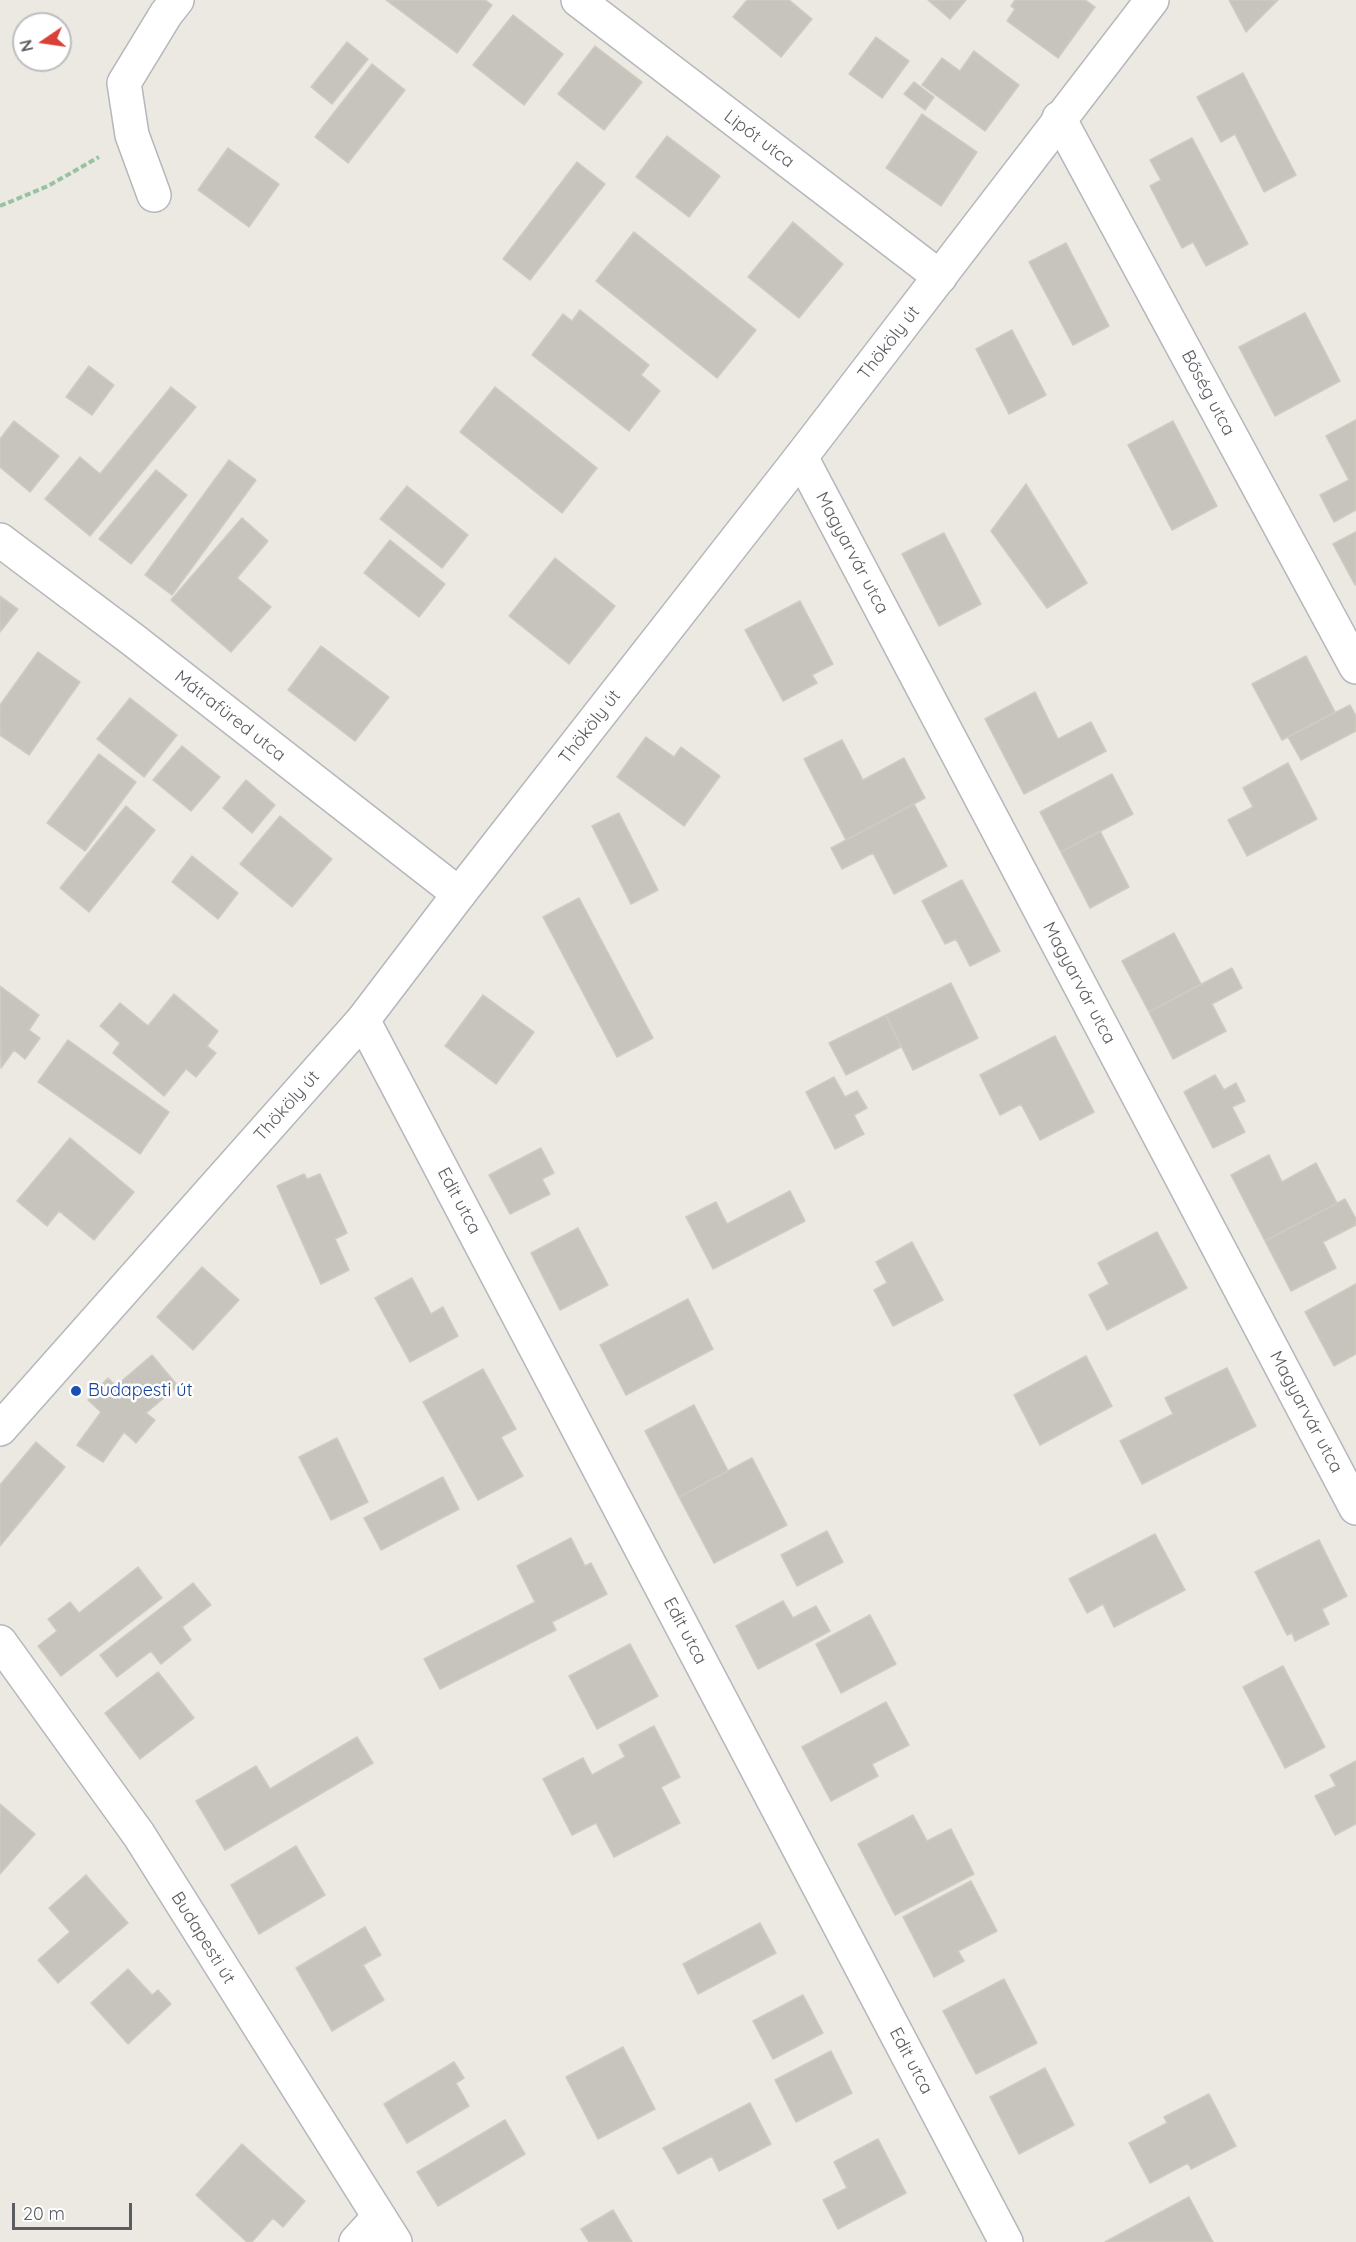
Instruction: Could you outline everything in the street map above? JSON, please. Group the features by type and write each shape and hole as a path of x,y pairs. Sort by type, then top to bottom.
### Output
{"street":[{"path":"154,195 132,135 124,83 177,0"},
{"name":"Lipót utca","path":"578,0 940,277"},
{"name":"Thököly út","path":"0,1429 363,1020 801,457 1059,118 1152,0"},
{"name":"Bőség utca","path":"1059,118 1356,667"},
{"name":"Magyarvár utca","path":"801,457 1356,1508"},
{"name":"Mátrafüred utca","path":"0,540 132,639 459,894"},
{"name":"Edit utca","path":"363,1020 1006,2242"},
{"name":"Budapesti út","path":"0,1642 139,1835 387,2230"},
{"path":"356,2242 387,2230"}],"path":[{"path":"0,206 48,186 82,168 132,135"}],"building":[{"path":"386,0 485,0 492,5 457,53"},
{"path":"747,0 789,0 812,19 781,57 733,17"},
{"path":"928,0 966,0 950,19"},
{"path":"1015,0 1085,0 1095,7 1058,58 1007,21 1015,9 1011,6"},
{"path":"1229,0 1278,0 1246,32"},
{"path":"513,15 563,54 524,105 473,65"},
{"path":"876,37 909,61 882,98 849,74"},
{"path":"347,42 368,59 332,104 311,87"},
{"path":"595,46 642,82 604,130 558,94"},
{"path":"974,51 1019,85 985,131 922,85 942,58 960,71"},
{"path":"372,64 405,90 348,163 315,137"},
{"path":"1243,73 1296,175 1264,192 1235,134 1221,142 1197,97"},
{"path":"914,82 934,97 925,110 904,94"},
{"path":"922,114 977,152 941,206 886,168"},
{"path":"667,136 720,176 689,217 636,177"},
{"path":"1192,138 1248,244 1206,266 1193,242 1182,248 1150,186 1161,180 1150,160"},
{"path":"228,148 279,184 249,227 198,190"},
{"path":"577,162 605,184 530,280 503,259"},
{"path":"793,222 843,264 799,318 748,277"},
{"path":"634,232 756,330 717,378 596,281"},
{"path":"1066,243 1109,326 1073,345 1029,262"},
{"path":"580,310 649,365 641,375 660,391 629,431 532,355 563,314 572,321"},
{"path":"1305,313 1340,381 1275,416 1239,347"},
{"path":"1012,330 1046,395 1009,414 976,349"},
{"path":"89,366 114,385 92,415 66,397"},
{"path":"171,387 196,407 90,536 45,499 80,457 100,474"},
{"path":"495,387 597,468 562,513 460,432"},
{"path":"1356,420 1356,510 1334,522 1320,495 1349,480 1326,436"},
{"path":"14,421 59,456 30,492 0,467 0,439"},
{"path":"1173,421 1217,506 1172,530 1128,445"},
{"path":"229,460 256,480 172,595 145,575"},
{"path":"156,470 187,495 131,564 99,539"},
{"path":"1026,484 1087,583 1047,608 991,531"},
{"path":"407,486 468,535 442,568 380,519"},
{"path":"242,518 268,541 237,578 271,607 231,652 171,600"},
{"path":"1356,532 1356,584 1355,585 1333,544"},
{"path":"944,533 981,604 939,626 902,554"},
{"path":"390,540 445,584 419,617 364,573"},
{"path":"555,558 615,606 569,664 509,616"},
{"path":"0,596 18,609 0,632"},
{"path":"800,601 833,664 812,675 817,683 783,701 745,630"},
{"path":"321,646 389,697 355,741 288,690"},
{"path":"38,652 80,682 29,755 0,735 0,705"},
{"path":"1306,656 1335,712 1282,740 1252,684"},
{"path":"1035,692 1058,739 1091,722 1106,751 1024,794 985,719"},
{"path":"130,698 177,735 144,777 97,739"},
{"path":"1350,705 1356,716 1356,731 1301,760 1288,737"},
{"path":"646,737 674,757 681,747 720,776 684,826 617,777"},
{"path":"842,740 863,780 904,758 925,798 846,840 804,759"},
{"path":"182,746 220,777 191,811 153,780"},
{"path":"99,754 136,782 85,851 47,823"},
{"path":"1288,763 1317,819 1247,856 1228,820 1253,807 1243,788"},
{"path":"1112,774 1133,814 1061,852 1040,812"},
{"path":"246,780 275,805 252,833 223,808"},
{"path":"914,804 947,866 894,894 873,853 842,869 831,848"},
{"path":"126,806 155,830 89,912 60,888"},
{"path":"619,813 658,890 631,904 592,826"},
{"path":"280,816 332,859 292,907 240,864"},
{"path":"1100,831 1129,887 1090,908 1061,852"},
{"path":"192,856 238,893 218,919 172,882"},
{"path":"962,880 1000,951 970,966 956,939 945,944 922,901"},
{"path":"579,898 653,1038 617,1057 543,917"},
{"path":"1174,933 1201,984 1149,1012 1122,961"},
{"path":"1232,968 1242,988 1212,1004 1226,1031 1173,1059 1149,1012"},
{"path":"951,983 978,1038 913,1070 886,1015"},
{"path":"0,986 39,1015 29,1030 40,1038 25,1059 14,1050 1,1068"},
{"path":"174,994 218,1031 207,1046 216,1053 196,1077 186,1069 164,1096 113,1053 120,1043 100,1026 120,1003 148,1026"},
{"path":"483,995 534,1032 496,1084 445,1046"},
{"path":"886,1015 901,1047 846,1075 829,1043"},
{"path":"1055,1036 1094,1112 1040,1140 1021,1104 1000,1115 980,1075"},
{"path":"68,1040 169,1112 140,1154 38,1082"},
{"path":"1215,1075 1224,1090 1236,1083 1245,1101 1232,1107 1245,1132 1213,1148 1184,1092"},
{"path":"834,1077 845,1097 857,1091 867,1108 854,1115 864,1134 835,1149 806,1092"},
{"path":"70,1138 134,1192 94,1240 59,1211 47,1226 17,1201"},
{"path":"541,1148 554,1173 542,1179 550,1194 510,1214 489,1175"},
{"path":"1269,1155 1282,1182 1316,1163 1337,1203 1265,1241 1231,1175"},
{"path":"304,1174 307,1179 320,1174 347,1233 335,1239 349,1270 321,1284 277,1186"},
{"path":"790,1191 805,1221 713,1269 686,1217 716,1202 727,1224"},
{"path":"1345,1199 1356,1219 1356,1225 1323,1242 1336,1268 1291,1291 1265,1241"},
{"path":"578,1228 608,1285 560,1310 531,1253"},
{"path":"1157,1232 1187,1288 1107,1330 1089,1295 1109,1284 1098,1263"},
{"path":"912,1242 943,1300 893,1326 874,1290 887,1283 876,1262"},
{"path":"202,1267 239,1300 193,1350 157,1317"},
{"path":"412,1278 431,1314 443,1307 458,1336 410,1362 375,1298"},
{"path":"1356,1284 1356,1354 1334,1366 1305,1312"},
{"path":"688,1299 713,1349 626,1395 600,1345"},
{"path":"152,1355 178,1386 146,1413 155,1420 136,1443 124,1432 103,1462 77,1445 101,1412 88,1400 108,1378 116,1386"},
{"path":"1086,1356 1112,1406 1040,1445 1014,1395"},
{"path":"1227,1368 1256,1426 1142,1484 1120,1441 1173,1414 1165,1398"},
{"path":"483,1369 516,1429 501,1437 523,1476 478,1500 423,1402"},
{"path":"694,1405 728,1471 679,1497 645,1431"},
{"path":"337,1438 368,1502 331,1520 299,1457"},
{"path":"36,1442 65,1467 0,1546 0,1485"},
{"path":"752,1458 787,1525 714,1563 679,1497"},
{"path":"443,1477 459,1509 381,1550 364,1518"},
{"path":"827,1531 843,1562 797,1586 781,1555"},
{"path":"1155,1534 1185,1590 1114,1627 1103,1604 1087,1613 1069,1579"},
{"path":"571,1538 585,1566 591,1563 607,1594 552,1622 556,1630 440,1689 424,1659 535,1602 517,1566"},
{"path":"1319,1540 1347,1596 1322,1609 1329,1624 1295,1641 1292,1633 1287,1635 1255,1572"},
{"path":"138,1567 162,1598 61,1676 38,1646 57,1631 48,1619 70,1602 79,1613"},
{"path":"193,1583 211,1605 182,1627 191,1640 161,1664 151,1651 117,1677 100,1655"},
{"path":"783,1601 793,1618 816,1606 830,1631 758,1669 736,1626"},
{"path":"870,1615 896,1664 841,1693 816,1644"},
{"path":"630,1644 658,1696 597,1729 569,1676"},
{"path":"1283,1666 1325,1747 1285,1768 1243,1687"},
{"path":"158,1672 194,1718 140,1759 105,1713"},
{"path":"886,1702 909,1745 872,1764 878,1776 831,1801 802,1747"},
{"path":"654,1726 680,1777 661,1787 680,1823 614,1857 596,1823 572,1835 543,1779 583,1758 592,1775 625,1757 619,1745"},
{"path":"357,1737 373,1763 225,1850 196,1801 256,1766 270,1789"},
{"path":"1356,1761 1356,1824 1335,1835 1315,1796 1336,1786 1330,1775"},
{"path":"0,1804 35,1834 0,1874"},
{"path":"913,1815 927,1841 951,1829 974,1874 895,1915 858,1844"},
{"path":"296,1846 325,1895 259,1934 231,1885"},
{"path":"86,1875 128,1923 58,1983 38,1960 70,1932 49,1908"},
{"path":"971,1881 997,1931 958,1951 964,1961 934,1977 903,1917"},
{"path":"760,1923 776,1953 698,1994 683,1964"},
{"path":"365,1927 381,1955 363,1965 384,2000 332,2031 296,1968"},
{"path":"128,1969 152,1995 158,1990 171,2004 128,2044 91,2003"},
{"path":"1004,1979 1037,2043 976,2074 943,2011"},
{"path":"803,1995 823,2033 773,2059 753,2021"},
{"path":"623,2047 655,2109 598,2139 566,2077"},
{"path":"831,2051 852,2093 796,2122 775,2080"},
{"path":"454,2062 464,2078 456,2083 469,2106 407,2143 384,2104"},
{"path":"1045,2068 1074,2125 1019,2154 990,2097"},
{"path":"1209,2094 1236,2146 1191,2169 1188,2163 1150,2183 1129,2143 1167,2123 1164,2117"},
{"path":"750,2103 771,2144 719,2171 712,2156 678,2174 663,2148"},
{"path":"505,2120 525,2154 438,2206 417,2172"},
{"path":"878,2139 906,2193 838,2229 823,2200 847,2188 834,2162"},
{"path":"242,2144 305,2201 283,2227 273,2218 252,2242 247,2242 196,2195"},
{"path":"1189,2197 1213,2242 1105,2242"},
{"path":"613,2210 632,2242 589,2242 581,2229"}],"place":[{"name":"Budapesti út","path":"76,1391"}]}
